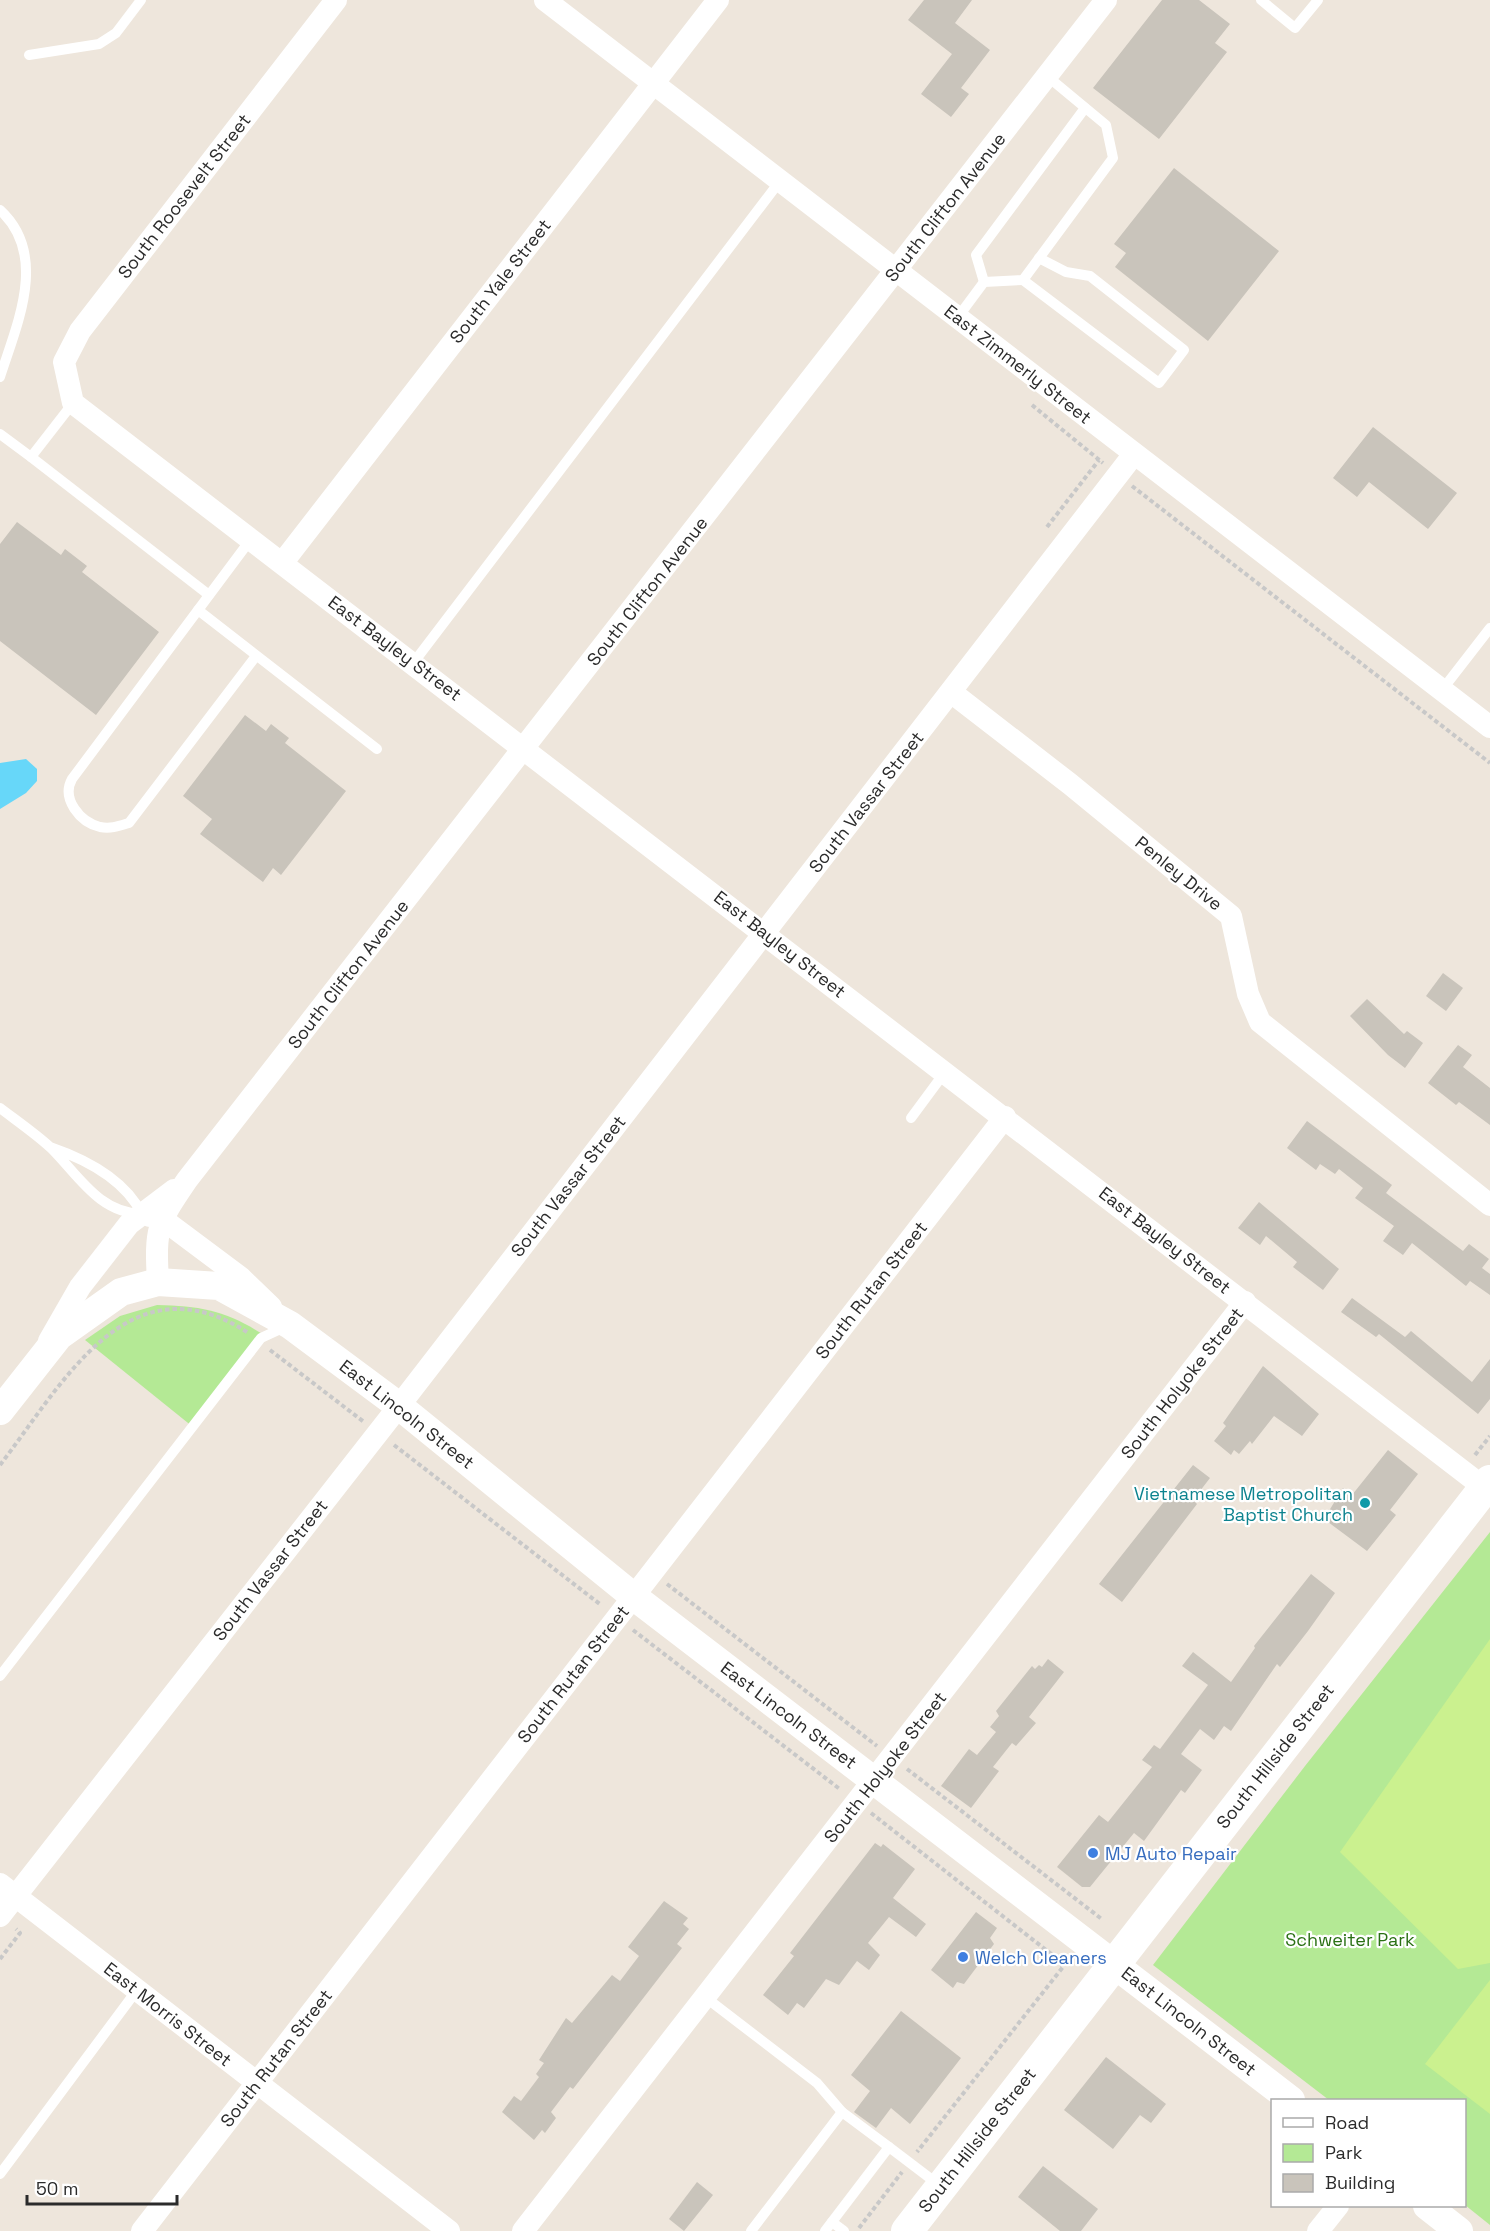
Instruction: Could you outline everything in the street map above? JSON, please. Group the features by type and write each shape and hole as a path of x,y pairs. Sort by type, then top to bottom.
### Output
{"main road":[{"name":"South Hillside Street","path":"907,2231 1485,1479"}],"street":[{"name":"South Roosevelt Street","path":"73,403 64,362 80,331 336,0"},
{"name":"East Zimmerly Street","path":"545,0 1490,728"},
{"name":"South Yale Street","path":"283,562 718,0"},
{"name":"South Clifton Avenue","path":"36,1365 80,1287 129,1224 152,1216 187,1180 1106,0"},
{"name":"East Bayley Street","path":"73,403 414,662 1245,1302 1485,1479"},
{"name":"South Vassar Street","path":"7,1922 8,1890 378,1433 1134,454"},
{"name":"Penley Drive","path":"951,693 1070,784 1231,916 1248,994 1260,1022 1490,1204"},
{"name":"South Rutan Street","path":"142,2231 1005,1117"},
{"name":"South Clifton Avenue","path":"0,1411 59,1336 122,1292 158,1282 152,1216"},
{"name":"East Lincoln Street","path":"152,1216 240,1277 290,1325 399,1406 625,1606 875,1781 1290,2099"},
{"name":"East Lincoln Street","path":"158,1282 219,1286 290,1325"},
{"name":"South Holyoke Street","path":"523,2231 858,1803 1245,1302"},
{"name":"East Morris Street","path":"8,1890 449,2231"},
{"path":"1318,2231 1336,2207"},
{"path":"1429,2207 1460,2231"}],"lane":[{"path":"29,55 99,44 108,40 141,0"},
{"path":"1261,0 1295,27 1318,0"},
{"path":"1023,280 1113,158 1106,125 1047,76"},
{"path":"984,282 976,255 1085,108"},
{"path":"414,662 780,181"},
{"path":"0,210 17,231 25,247 26,268 23,306 0,377"},
{"path":"984,282 1023,280 1159,383 1184,350 1090,276 1065,272 1039,258"},
{"path":"958,317 984,282"},
{"path":"31,457 73,403"},
{"path":"0,434 209,595"},
{"path":"251,539 68,786 71,804 92,824 114,828 129,823 256,656"},
{"path":"198,610 377,749"},
{"path":"1442,690 1490,628"},
{"path":"911,1118 946,1072"},
{"path":"0,1108 50,1148 100,1198 124,1214 152,1216"},
{"path":"50,1148 71,1154 92,1165 152,1216"},
{"path":"0,1676 259,1341 290,1325"},
{"path":"0,2174 137,1990"},
{"path":"705,1997 817,2083 842,2112 941,2186"},
{"path":"751,2231 842,2112"},
{"path":"844,2231 829,2226 889,2147"}],"path":[{"path":"1032,405 1118,475 1490,763"},
{"path":"1047,527 1099,460"},
{"path":"0,1466 87,1353 116,1328 142,1314 177,1309 213,1314 245,1331 378,1433 625,1606 858,1803 1055,1957 1062,1967 856,2231"},
{"path":"1485,1479 1490,1436"},
{"path":"0,1959 20,1933 7,1922"}],"green space":[{"path":"157,1305 188,1307 226,1315 265,1336 193,1427 85,1340 120,1316"},
{"name":"Schweiter Park","path":"1490,1532 1490,2225 1466,2206 1466,2099 1328,2099 1153,1965 1305,1766"},
{"path":"1490,1639 1490,1963 1458,1969 1340,1852"},
{"path":"1490,1980 1490,2114 1425,2064"}],"water":[{"path":"26,759 37,769 37,781 26,793 0,809 0,763"}],"building":[{"path":"924,0 972,0 955,23 990,50 961,88 969,94 951,117 921,94 952,54 908,20"},
{"path":"1162,0 1199,0 1230,24 1215,43 1227,52 1159,139 1093,88"},
{"path":"1174,168 1279,251 1208,341 1115,267 1126,253 1114,244"},
{"path":"1373,427 1457,493 1428,529 1369,482 1357,497 1333,478"},
{"path":"17,522 61,555 65,549 87,566 82,572 159,632 96,715 0,641 0,544"},
{"path":"245,715 266,731 271,724 289,738 285,743 346,791 281,875 273,868 263,882 200,834 212,819 183,796"},
{"path":"1443,973 1463,988 1446,1011 1426,996"},
{"path":"1367,999 1404,1034 1407,1031 1423,1043 1405,1068 1388,1055 1350,1016"},
{"path":"1458,1045 1472,1055 1463,1067 1490,1088 1490,1125 1459,1102 1456,1105 1428,1083"},
{"path":"1307,1121 1392,1185 1386,1193 1463,1251 1469,1244 1489,1259 1482,1268 1490,1274 1490,1295 1470,1281 1466,1286 1412,1243 1403,1255 1383,1241 1394,1226 1355,1198 1363,1188 1339,1169 1335,1174 1320,1164 1316,1170 1287,1148"},
{"path":"1259,1202 1339,1269 1323,1290 1293,1267 1297,1262 1266,1236 1260,1245 1238,1228"},
{"path":"1352,1298 1405,1337 1411,1331 1472,1382 1490,1359 1490,1399 1478,1414 1379,1334 1376,1337 1341,1312"},
{"path":"1263,1366 1319,1414 1302,1436 1274,1416 1252,1444 1250,1441 1239,1454 1234,1450 1231,1455 1214,1441 1226,1426 1223,1423"},
{"name":"Vietnamese Metropolitan Baptist Church","path":"1388,1450 1418,1474 1390,1510 1396,1515 1367,1551 1324,1519 1343,1488 1352,1495"},
{"path":"1193,1465 1210,1478 1193,1500 1197,1504 1122,1602 1099,1584"},
{"path":"1311,1574 1335,1593 1308,1631 1280,1667 1277,1664 1231,1731 1224,1726 1214,1740 1200,1729 1181,1754 1202,1770 1185,1793 1181,1790 1144,1841 1134,1833 1090,1887 1082,1887 1057,1867 1099,1815 1108,1822 1152,1767 1142,1760 1154,1745 1160,1749 1208,1685 1182,1666 1193,1652 1231,1682 1255,1648 1254,1646"},
{"path":"1048,1659 1064,1672 1029,1717 1036,1723 1016,1746 1012,1743 993,1767 999,1771 971,1808 941,1786 969,1749 977,1755 996,1732 990,1727 999,1716 996,1711 1032,1666 1035,1669 1039,1665 1042,1667"},
{"path":"875,1843 881,1847 883,1844 915,1869 893,1898 926,1924 916,1937 889,1917 868,1943 880,1955 869,1970 857,1961 839,1985 826,1979 804,2008 797,2003 788,2015 763,1995 794,1956 790,1953"},
{"path":"664,1901 688,1918 683,1924 689,1929 677,1944 682,1948 573,2089 570,2087 551,2112 556,2118 545,2133 542,2130 534,2140 502,2112 514,2096 521,2101 539,2077 536,2074 544,2063 539,2060 566,2018 572,2023 612,1975 620,1981 639,1956 628,1947"},
{"name":"Welch Cleaners","path":"976,1912 997,1928 990,1938 994,1944 964,1984 957,1982 953,1988 931,1970"},
{"path":"901,2011 961,2058 910,2124 891,2108 876,2128 854,2112 870,2091 851,2075"},
{"path":"1106,2057 1166,2104 1151,2123 1140,2115 1113,2149 1064,2110"},
{"path":"1043,2166 1098,2209 1081,2231 1060,2231 1018,2197"},
{"path":"697,2182 713,2195 684,2231 669,2219"}],"place":[{"name":"Vietnamese Metropolitan Baptist Church","path":"1365,1503"},
{"name":"MJ Auto Repair","path":"1093,1853"},
{"name":"Welch Cleaners","path":"963,1957"}]}
